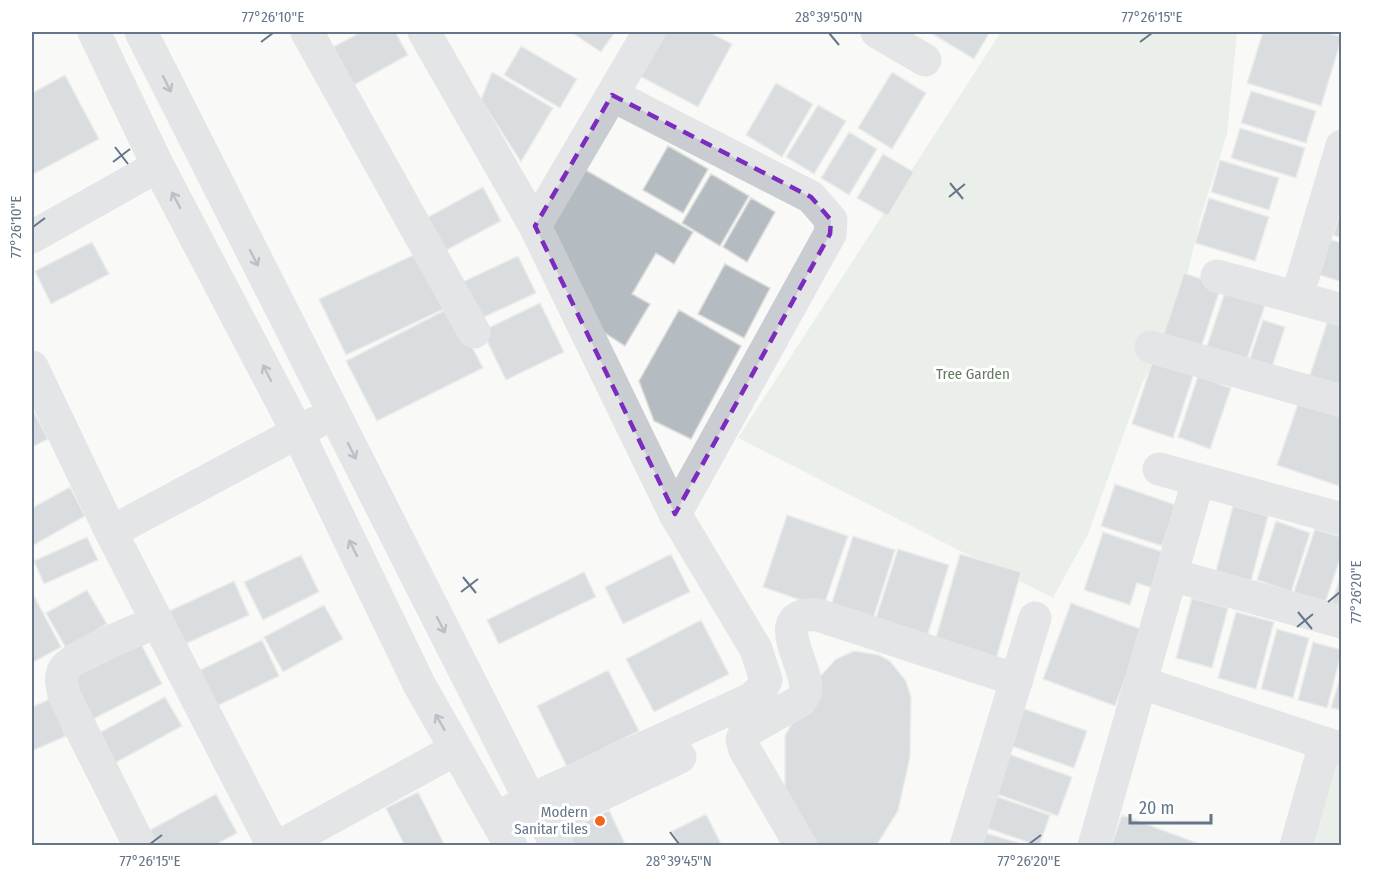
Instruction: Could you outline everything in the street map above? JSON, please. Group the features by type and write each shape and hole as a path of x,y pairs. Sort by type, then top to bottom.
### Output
{"street":[{"path":"94,32 158,166 298,433 419,684 503,832 544,823 718,738 730,735 742,740"},
{"path":"141,32 332,412 544,823"},
{"path":"306,32 474,332"},
{"path":"424,32 535,226 675,514 756,649 766,680 761,690 544,823"},
{"path":"535,226 649,32"},
{"path":"885,34 924,60"},
{"path":"612,95 811,197 831,220 830,234 675,514"},
{"path":"1297,297 1341,146"},
{"path":"32,237 158,166"},
{"path":"1217,276 1341,310"},
{"path":"1151,347 1341,401"},
{"path":"32,367 156,622 273,846"},
{"path":"111,532 298,433 332,412"},
{"path":"1159,469 1341,519"},
{"path":"1094,846 1198,481"},
{"path":"1172,575 1341,622"},
{"path":"801,846 745,750 742,740 745,732 800,701 806,692 804,670 790,633 791,623 798,617 807,614 818,615 1017,680"},
{"path":"966,846 1035,618"},
{"path":"140,846 64,695 60,679 65,666 95,649 156,622"},
{"path":"1142,683 1333,746 1296,846"},
{"path":"280,846 456,749"}],"highlighted area":[{"path":"612,95 811,197 831,220 830,234 675,514 535,226"}],"green space":[{"name":"Tree Garden","path":"1001,32 1237,32 1227,134 1201,216 1176,323 1142,383 1088,534 1053,598 738,438"},
{"path":"1330,759 1341,762 1341,845 1311,846"}],"building":[{"path":"361,32 395,32 408,55 345,90 324,52"},
{"path":"571,32 615,32 601,52"},
{"path":"654,32 709,32 732,44 698,107 632,72"},
{"path":"929,32 990,32 974,59"},
{"path":"1263,32 1323,32 1342,37 1321,106 1247,83"},
{"path":"521,46 577,79 560,108 504,75"},
{"path":"492,72 553,108 521,162 481,100"},
{"path":"892,72 926,93 892,149 858,128"},
{"path":"65,75 99,139 32,175 32,93"},
{"path":"776,83 813,104 782,157 746,135"},
{"path":"1251,91 1316,111 1306,143 1241,123"},
{"path":"818,105 846,121 814,174 786,157"},
{"path":"1240,128 1305,148 1296,178 1231,158"},
{"path":"849,132 877,149 849,195 821,178"},
{"path":"668,146 708,169 683,213 643,190"},
{"path":"883,154 914,172 888,216 857,198"},
{"path":"1220,160 1279,178 1269,210 1211,192"},
{"path":"582,168 693,232 674,264 656,253 632,294 650,304 625,346 600,330 550,223"},
{"path":"711,174 749,196 720,246 682,223"},
{"path":"483,187 501,221 439,254 421,221"},
{"path":"751,198 775,212 747,262 723,247"},
{"path":"1209,198 1269,217 1255,261 1195,243"},
{"path":"1342,207 1342,238 1333,235"},
{"path":"1321,237 1342,243 1342,282 1310,272"},
{"path":"92,242 109,274 51,304 35,271"},
{"path":"418,253 444,309 346,355 319,299"},
{"path":"518,256 536,293 473,322 456,285"},
{"path":"725,264 770,288 744,338 698,314"},
{"path":"1184,273 1221,286 1200,351 1162,339"},
{"path":"1225,292 1265,305 1245,365 1205,352"},
{"path":"540,303 564,352 506,380 482,331"},
{"path":"451,307 483,368 377,421 346,361"},
{"path":"679,310 741,346 691,439 654,421 639,381"},
{"path":"1329,317 1342,321 1342,388 1309,378"},
{"path":"1263,320 1285,327 1269,377 1246,370"},
{"path":"1153,360 1194,373 1173,438 1132,424"},
{"path":"1198,376 1231,388 1210,449 1178,437"},
{"path":"1299,401 1342,415 1342,477 1339,486 1277,465"},
{"path":"32,408 48,439 32,447"},
{"path":"1115,484 1176,505 1162,546 1101,526"},
{"path":"70,487 85,516 32,546 32,508"},
{"path":"1233,506 1268,516 1251,581 1216,571"},
{"path":"787,515 848,536 823,608 763,587"},
{"path":"1276,521 1310,533 1291,592 1257,580"},
{"path":"1315,529 1342,537 1342,553 1325,603 1294,592"},
{"path":"1103,532 1169,554 1158,590 1137,583 1130,605 1084,590"},
{"path":"853,536 895,550 871,625 829,612"},
{"path":"87,537 98,560 44,584 34,561"},
{"path":"898,549 949,565 927,637 875,621"},
{"path":"671,554 690,592 623,624 605,587"},
{"path":"960,554 1021,572 995,663 934,645"},
{"path":"301,555 319,592 263,620 244,582"},
{"path":"584,572 596,597 499,644 487,620"},
{"path":"1342,572 1342,609 1331,605"},
{"path":"234,581 249,615 183,645 167,612"},
{"path":"87,590 107,624 66,648 46,613"},
{"path":"32,592 61,647 32,663"},
{"path":"1192,598 1228,608 1212,668 1176,658"},
{"path":"1071,603 1143,630 1115,706 1043,679"},
{"path":"324,605 343,639 283,672 264,637"},
{"path":"1236,612 1274,622 1256,689 1218,678"},
{"path":"701,620 729,674 654,712 626,659"},
{"path":"1277,629 1309,638 1293,698 1261,689"},
{"path":"262,640 279,676 217,706 200,670"},
{"path":"1313,642 1342,650 1327,708 1298,700"},
{"path":"141,644 162,684 93,719 72,678"},
{"path":"854,651 879,655 890,661 906,681 911,697 910,757 898,811 876,846 807,846 785,799 785,736 814,683 836,659"},
{"path":"608,670 639,731 567,767 537,706"},
{"path":"1342,670 1342,710 1331,708"},
{"path":"165,697 182,726 115,763 99,733"},
{"path":"50,699 66,736 32,751 32,707"},
{"path":"1013,705 1087,731 1074,768 1000,742"},
{"path":"1000,751 1072,777 1058,816 986,790"},
{"path":"418,792 445,846 405,846 386,808"},
{"path":"216,794 237,833 213,846 158,846 150,830"},
{"path":"992,795 1050,815 1039,846 981,826"},
{"name":"Modern Sanitar tiles","path":"609,810 626,846 570,846 564,832"},
{"path":"706,814 722,846 680,846 672,831"},
{"path":"1122,815 1197,843 1197,846 1111,846"},
{"path":"979,831 1029,846 975,846"}],"place":[{"name":"Modern Sanitar tiles","path":"600,821"}]}
